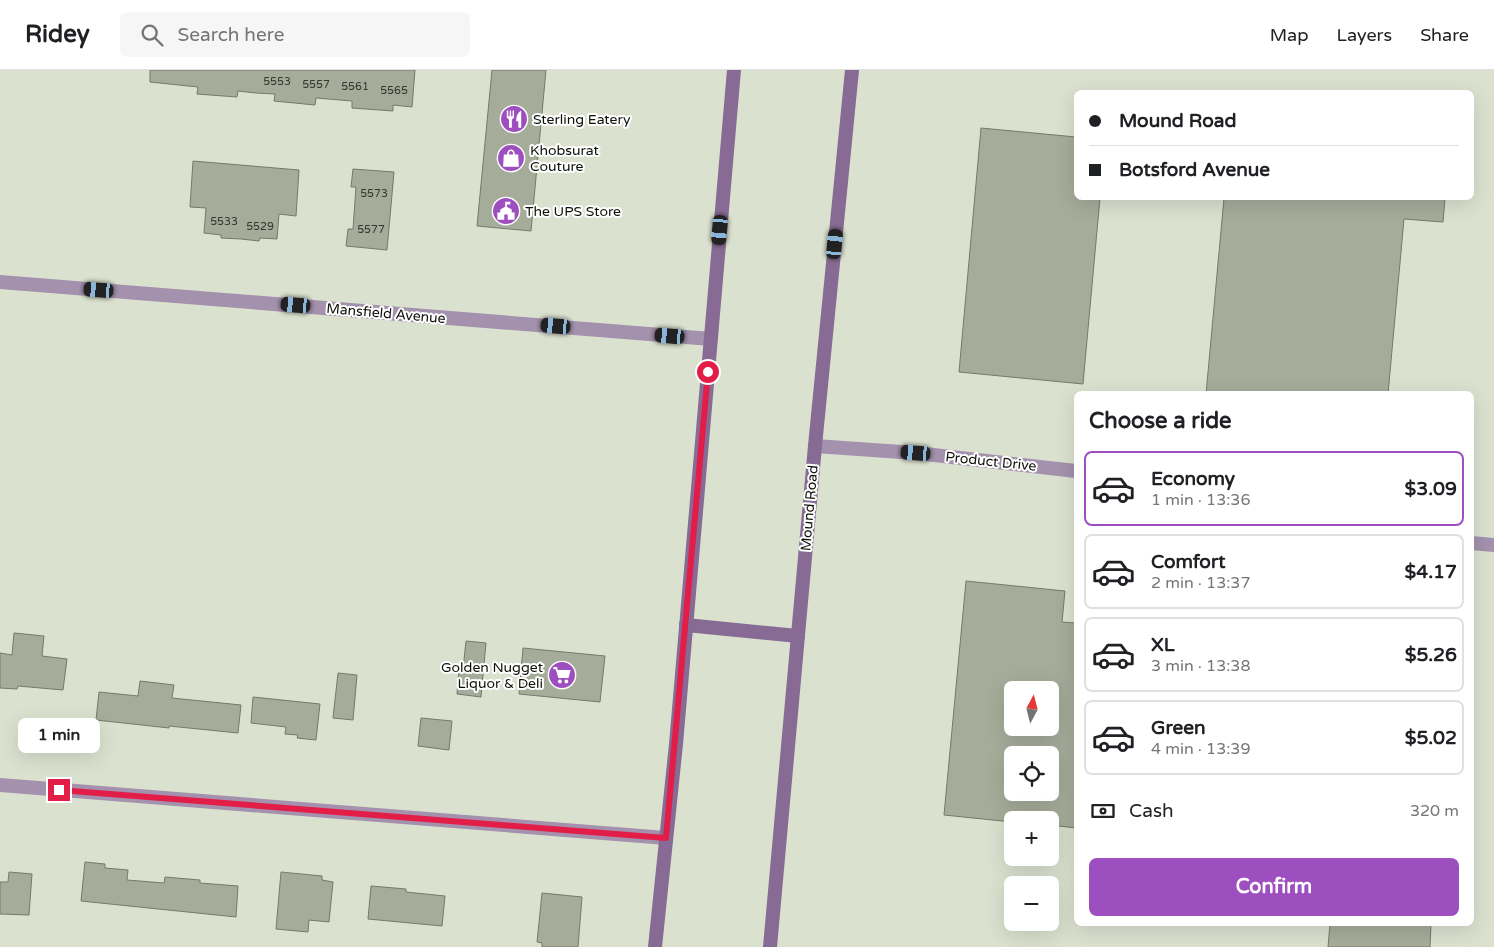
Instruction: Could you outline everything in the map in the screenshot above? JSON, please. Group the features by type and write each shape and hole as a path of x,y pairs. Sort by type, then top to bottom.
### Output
{"main road":[{"path":"655,947 686,625 734,70"},
{"name":"Mound Road","path":"770,947 815,446 852,70"},
{"path":"686,625 798,636"}],"street":[{"name":"Mansfield Avenue","path":"0,282 711,339"},
{"name":"Product Drive","path":"815,446 916,453 1074,471"},
{"path":"1474,543 1494,545"},
{"path":"0,785 666,838"}],"building":[{"path":"150,70 415,70 412,107 393,105 393,111 352,108 352,101 316,98 315,105 274,101 275,94 238,91 237,97 197,94 198,87 150,82"},
{"path":"492,70 546,70 531,231 477,226"},
{"path":"981,128 1074,137 1074,200 1100,200 1083,384 959,372"},
{"path":"193,161 299,170 296,216 279,214 277,239 260,238 259,241 221,238 221,235 204,233 206,208 190,207"},
{"path":"353,169 394,172 387,250 346,246 348,229 353,229 356,187 351,187"},
{"path":"1224,200 1445,200 1443,222 1404,219 1388,391 1206,391"},
{"path":"966,581 1065,591 1062,622 1074,623 1074,828 1059,826 1059,811 1004,811 1004,821 944,815"},
{"path":"14,633 44,636 42,656 67,659 63,690 18,686 17,689 0,688 0,653 12,655"},
{"path":"466,641 486,643 481,697 457,694 459,669 463,669"},
{"name":"Golden Nugget Liquor & Deli","path":"523,648 605,656 600,702 519,694"},
{"path":"338,673 357,675 353,720 333,718"},
{"path":"140,681 174,685 172,698 241,705 238,733 96,720 99,692 138,696"},
{"path":"253,697 320,704 316,740 297,738 298,735 285,734 286,727 251,723"},
{"path":"421,718 452,721 449,750 418,746"},
{"path":"85,862 105,864 105,868 128,870 127,880 164,883 165,877 200,880 200,883 238,886 236,917 81,901"},
{"path":"9,872 32,874 29,915 0,914 0,882 8,882"},
{"path":"281,872 322,876 322,880 333,882 329,922 309,920 308,932 276,929"},
{"path":"371,886 406,889 406,892 445,896 442,926 368,919"},
{"path":"542,893 582,897 578,947 542,947 542,943 537,942"},
{"path":"1330,926 1431,926 1430,947 1328,947"}],"place":[{"name":"Sterling Eatery","path":"514,119"},
{"name":"Khobsurat Couture","path":"511,158"},
{"name":"The UPS Store","path":"506,211"},
{"name":"Golden Nugget Liquor & Deli","path":"562,675"}],"route":[{"path":"59,790 666,838 676,744 708,372"}]}
